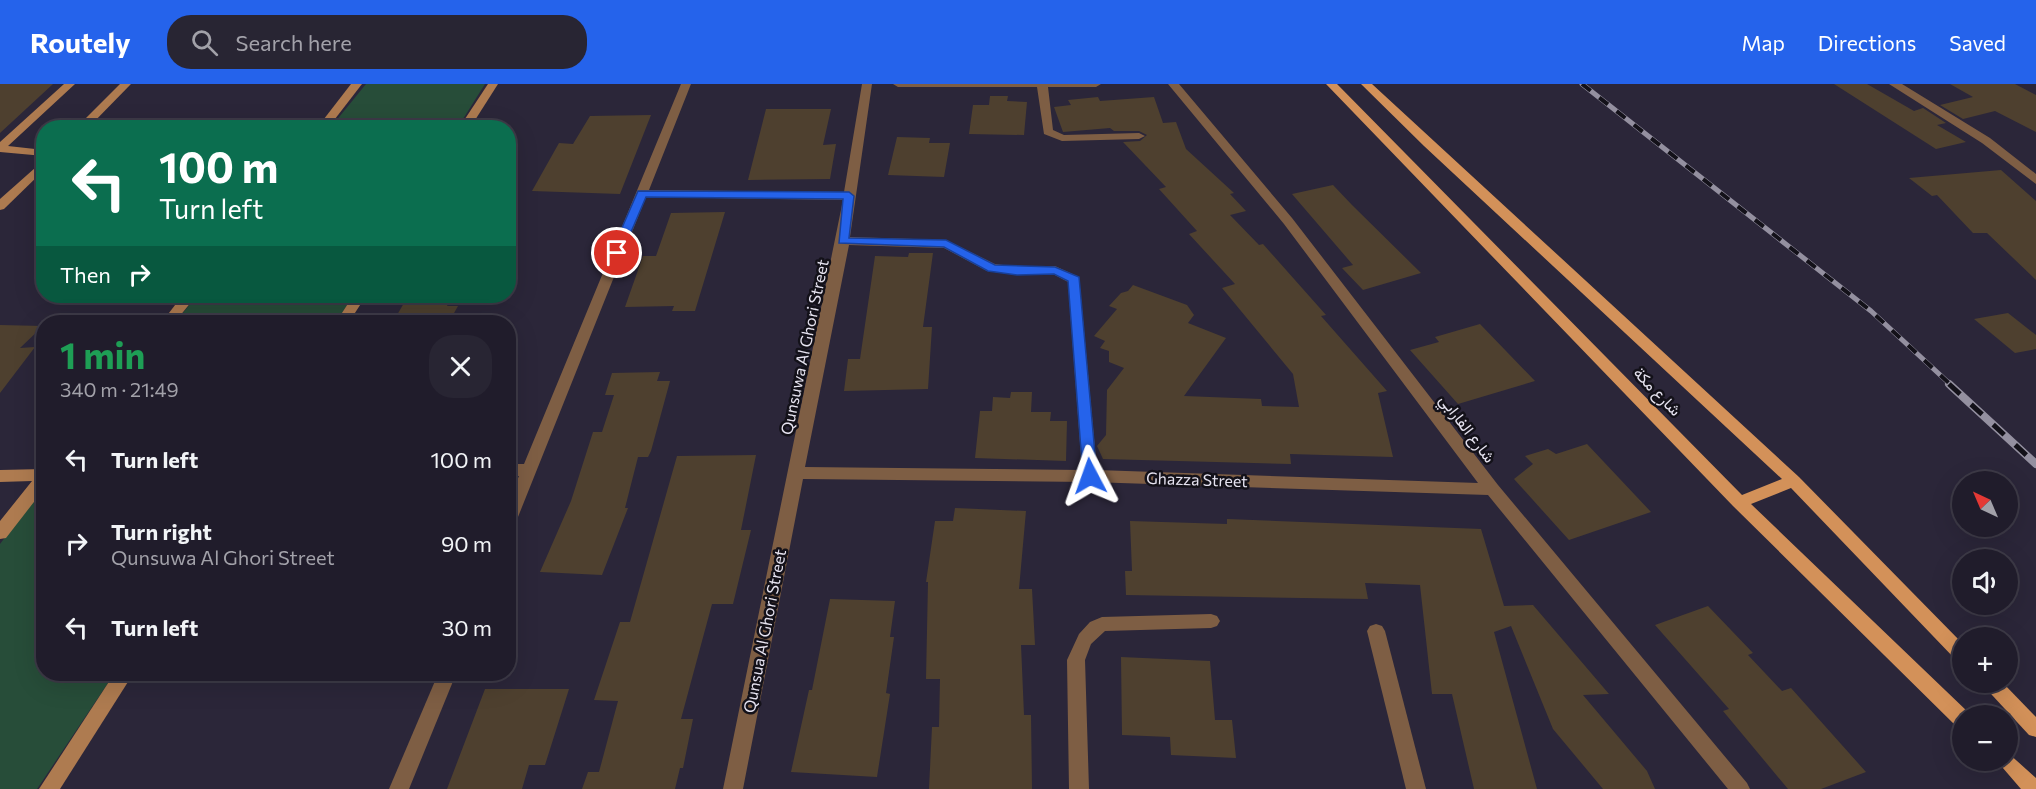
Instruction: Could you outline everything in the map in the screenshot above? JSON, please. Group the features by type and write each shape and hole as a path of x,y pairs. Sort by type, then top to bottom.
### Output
{"main road":[{"path":"0,148 70,84"},
{"path":"89,120 126,84"},
{"path":"328,120 357,84"},
{"path":"469,120 493,84"},
{"name":"شارع مكة","path":"1331,84 1739,502 1952,709"},
{"name":"شارع مكة","path":"1366,84 1470,183 1794,481 1952,645"},
{"path":"0,148 36,152"},
{"path":"0,206 36,172"},
{"path":"174,315 183,303"},
{"path":"0,476 36,476"},
{"path":"1739,502 1794,481"},
{"path":"0,533 36,486"},
{"path":"50,789 119,681"},
{"path":"2000,693 2036,729"},
{"path":"2016,771 2034,789"}],"street":[{"path":"516,503 686,84"},
{"name":"Qunsuwa Al Ghori Street","path":"795,473 843,241 867,84"},
{"path":"898,84 1042,86 1096,84"},
{"name":"شارع الفارابي","path":"1173,84 1288,220 1492,489 1740,789"},
{"path":"1894,84 1971,131 2016,162 2036,180"},
{"path":"1042,86 1048,132 1054,136 1062,138 1139,136"},
{"path":"2016,162 2036,163"},
{"path":"642,193 849,196"},
{"path":"843,241 946,244 992,268 1017,271 1055,270 1074,280 1090,476"},
{"path":"516,470 530,470"},
{"name":"Ghazza Street","path":"795,473 1090,476 1492,489"},
{"name":"Qunsua Al Ghori Street","path":"733,789 795,473"},
{"path":"1079,789 1076,660 1088,632 1102,624 1211,621"},
{"path":"1376,631 1416,789"},
{"path":"399,789 444,681"}],"green space":[{"path":"366,84 485,84 462,120 337,120"},
{"path":"191,303 348,303 341,315 181,315"},
{"path":"36,496 36,681 109,681 37,789 0,789 0,544"}],"building":[{"path":"0,84 53,84 0,133"},
{"path":"1834,84 1867,84 1914,111 1923,108 1946,123 1937,125 1966,142 1936,149"},
{"path":"1950,84 2015,84 2036,95 2036,132 1995,111 1963,119 1940,105 1973,97"},
{"path":"990,96 1008,96 1007,101 1027,102 1024,135 969,134 973,105 989,105"},
{"path":"1098,97 1100,101 1154,97 1163,123 1176,122 1186,149 1234,193 1230,194 1246,211 1230,215 1259,245 1263,244 1326,315 1321,316 1387,391 1378,393 1393,457 1290,454 1291,464 1103,459 1097,446 1106,435 1107,390 1124,368 1109,362 1109,351 1100,348 1105,341 1094,336 1117,309 1109,306 1121,293 1128,291 1133,285 1187,305 1194,315 1188,323 1226,338 1184,396 1261,399 1262,406 1299,407 1293,374 1222,288 1235,284 1189,234 1197,231 1159,189 1166,187 1123,142 1140,141 1147,135 1139,131 1114,131 1110,128 1063,132 1054,107 1071,105 1068,100"},
{"path":"766,109 831,109 823,145 836,144 830,179 748,180"},
{"path":"651,115 620,194 532,191 559,143 573,144 590,116"},
{"path":"897,137 930,138 929,143 950,143 944,177 888,175"},
{"path":"2001,170 2036,201 2036,280 1987,233 1973,233 1937,195 1932,196 1909,178"},
{"path":"1333,185 1421,273 1363,290 1342,268 1353,265 1292,194"},
{"path":"725,212 695,311 672,311 674,306 625,307 643,256 656,256 671,213"},
{"path":"909,253 933,253 923,327 932,327 928,389 844,391 848,359 860,359 875,256 908,257"},
{"path":"404,303 448,303 447,306 458,306 453,315 397,315"},
{"path":"2008,313 2036,335 2036,349 2015,353 1974,319"},
{"path":"1480,324 1535,381 1458,404 1410,350 1439,342 1435,337"},
{"path":"0,325 36,326 36,333 20,348 35,347 0,393"},
{"path":"660,372 657,381 670,381 651,451 648,457 638,457 625,508 628,508 602,575 540,572 571,501 593,432 602,432 614,395 605,395 612,373"},
{"path":"1011,392 1032,392 1031,412 1051,412 1050,421 1067,421 1066,461 975,458 980,411 992,411 993,397 1010,398"},
{"path":"1587,444 1651,512 1569,540 1514,479 1533,464 1525,456 1548,449 1556,454"},
{"path":"756,455 741,530 751,530 733,604 712,604 681,719 693,719 683,768 680,768 675,789 582,789 588,772 599,772 618,701 594,700 620,622 630,622 677,456"},
{"path":"955,508 1026,511 1019,589 1032,589 1035,645 1021,645 1024,715 1031,715 1032,789 929,789 932,727 939,727 940,679 926,679 928,582 926,582 935,521 953,521"},
{"path":"1227,519 1481,529 1504,606 1533,605 1609,694 1583,695 1647,771 1655,789 1603,789 1553,729 1511,626 1494,632 1537,789 1474,789 1452,694 1432,694 1420,585 1365,583 1368,599 1126,595 1125,571 1132,571 1130,521 1227,524"},
{"path":"830,599 895,601 890,637 894,637 886,693 890,694 877,777 791,772 809,690 812,690"},
{"path":"1708,606 1753,653 1748,655 1782,691 1791,688 1866,772 1821,789 1788,789 1723,711 1729,709 1655,625"},
{"path":"1121,657 1210,661 1215,720 1232,720 1236,758 1171,755 1170,737 1122,735"},
{"path":"485,689 569,689 545,765 529,765 522,789 447,789"}],"railway":[{"path":"1582,84 1871,311 1951,385"},
{"path":"1949,384 2036,464"}],"route":[{"path":"617,253 642,193 849,196 843,241 946,244 992,268 1017,271 1055,270 1065,274 1074,280 1090,476"}]}
